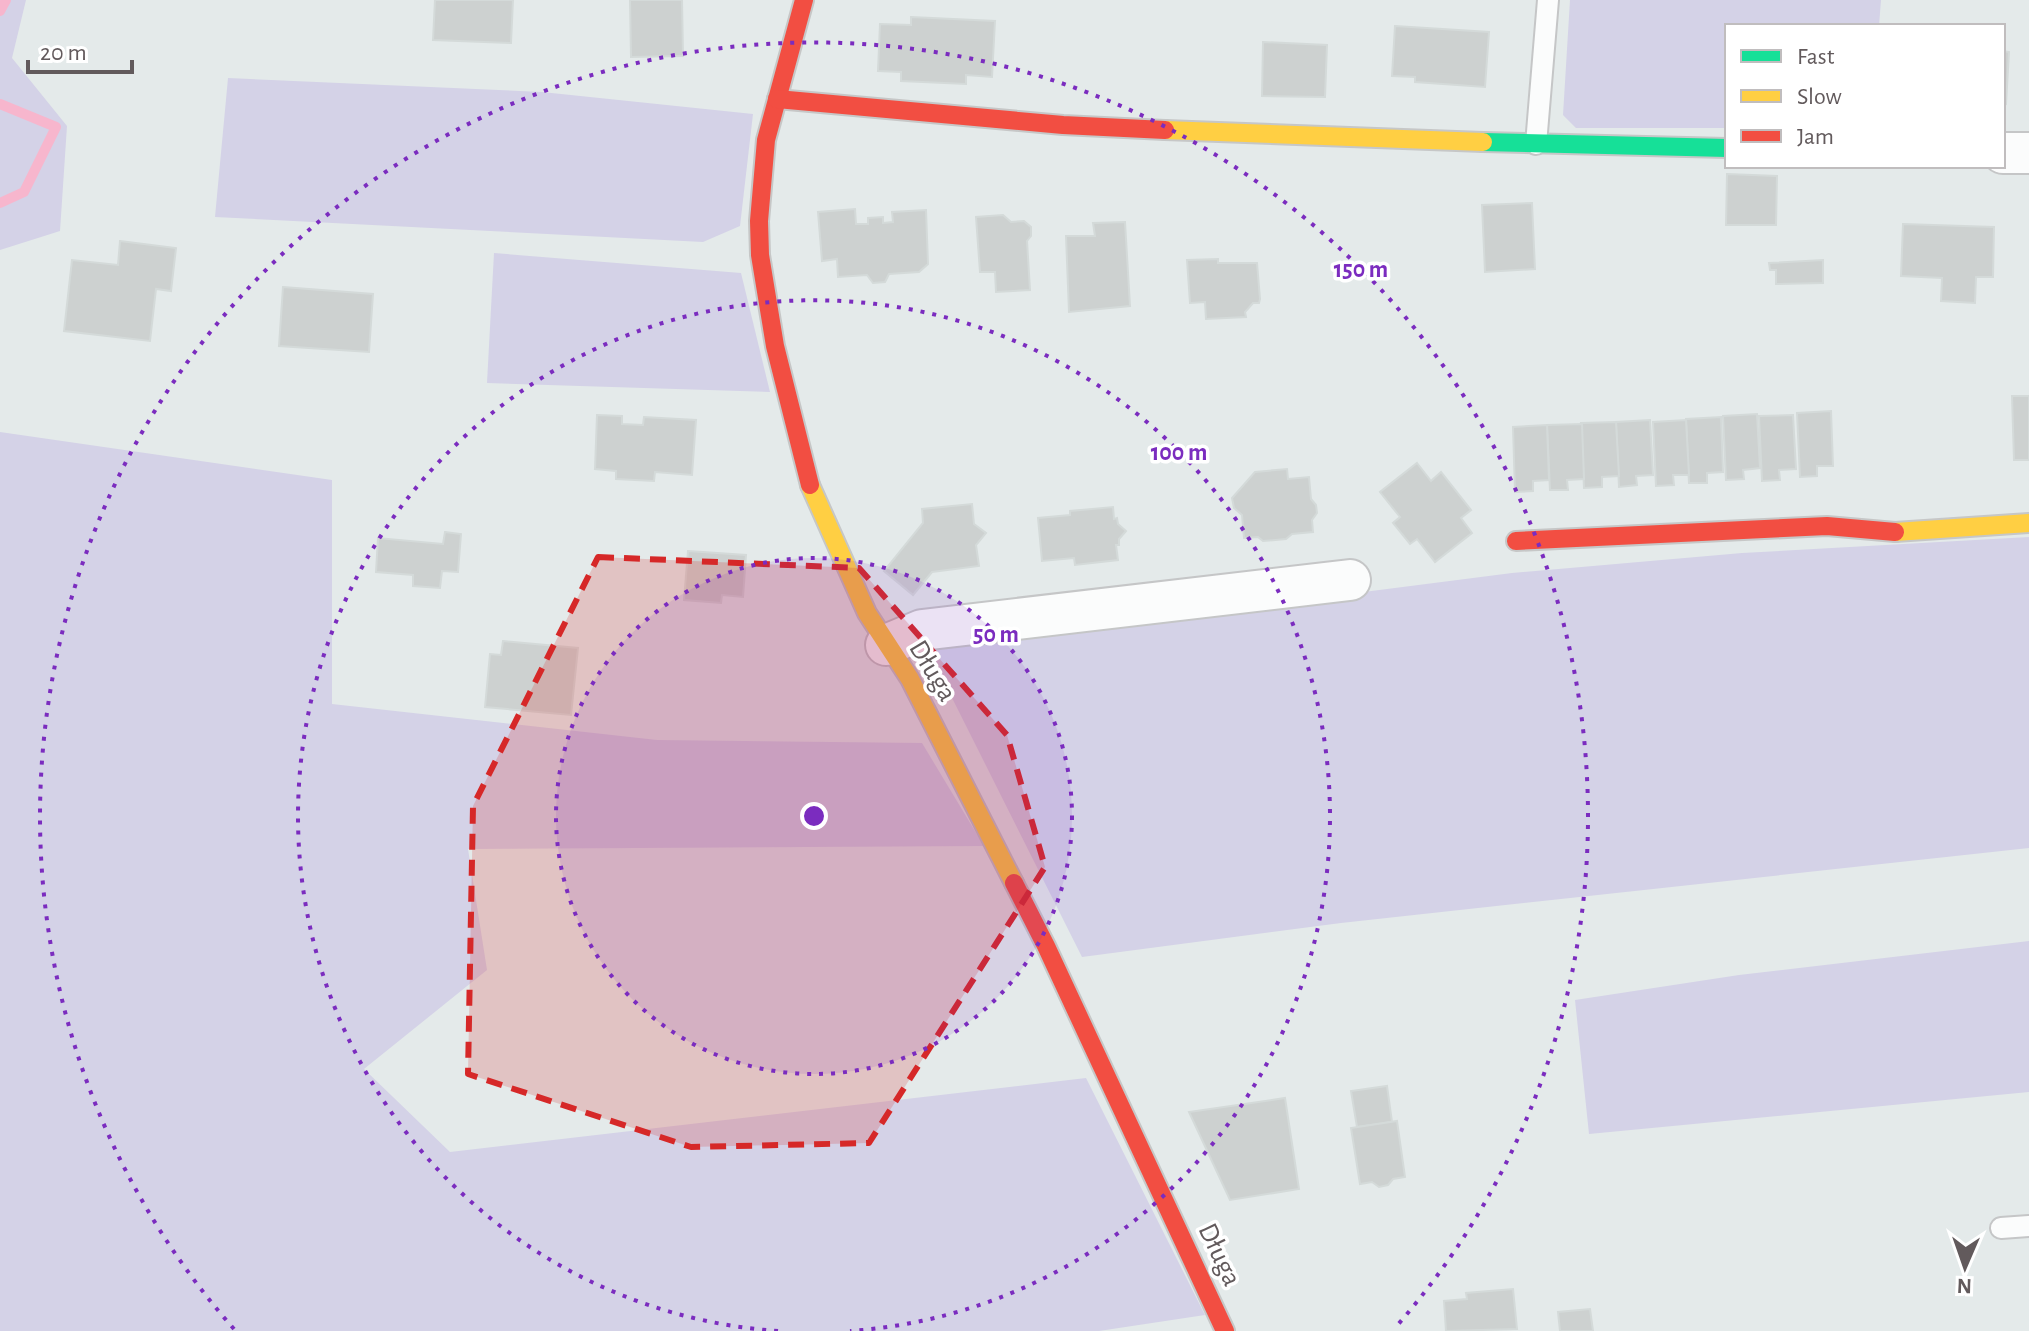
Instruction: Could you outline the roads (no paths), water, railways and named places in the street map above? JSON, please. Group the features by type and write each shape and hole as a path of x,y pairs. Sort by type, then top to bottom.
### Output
{"street":[{"name":"Długa","path":"804,0 762,165 759,221 760,255 775,346 812,492 867,613 910,679 1046,946 1225,1331"},
{"path":"777,99 1063,125 1536,144 1725,148"},
{"path":"2005,153 2029,153"},
{"path":"1516,541 1827,526 1897,532 2029,523"},
{"path":"886,645 922,630 1350,580"}],"lane":[{"path":"1536,144 1548,0"},
{"path":"2001,1228 2029,1226"}],"waterway":[{"path":"0,11 6,0"},
{"path":"0,104 56,127 24,192 0,203"}]}
